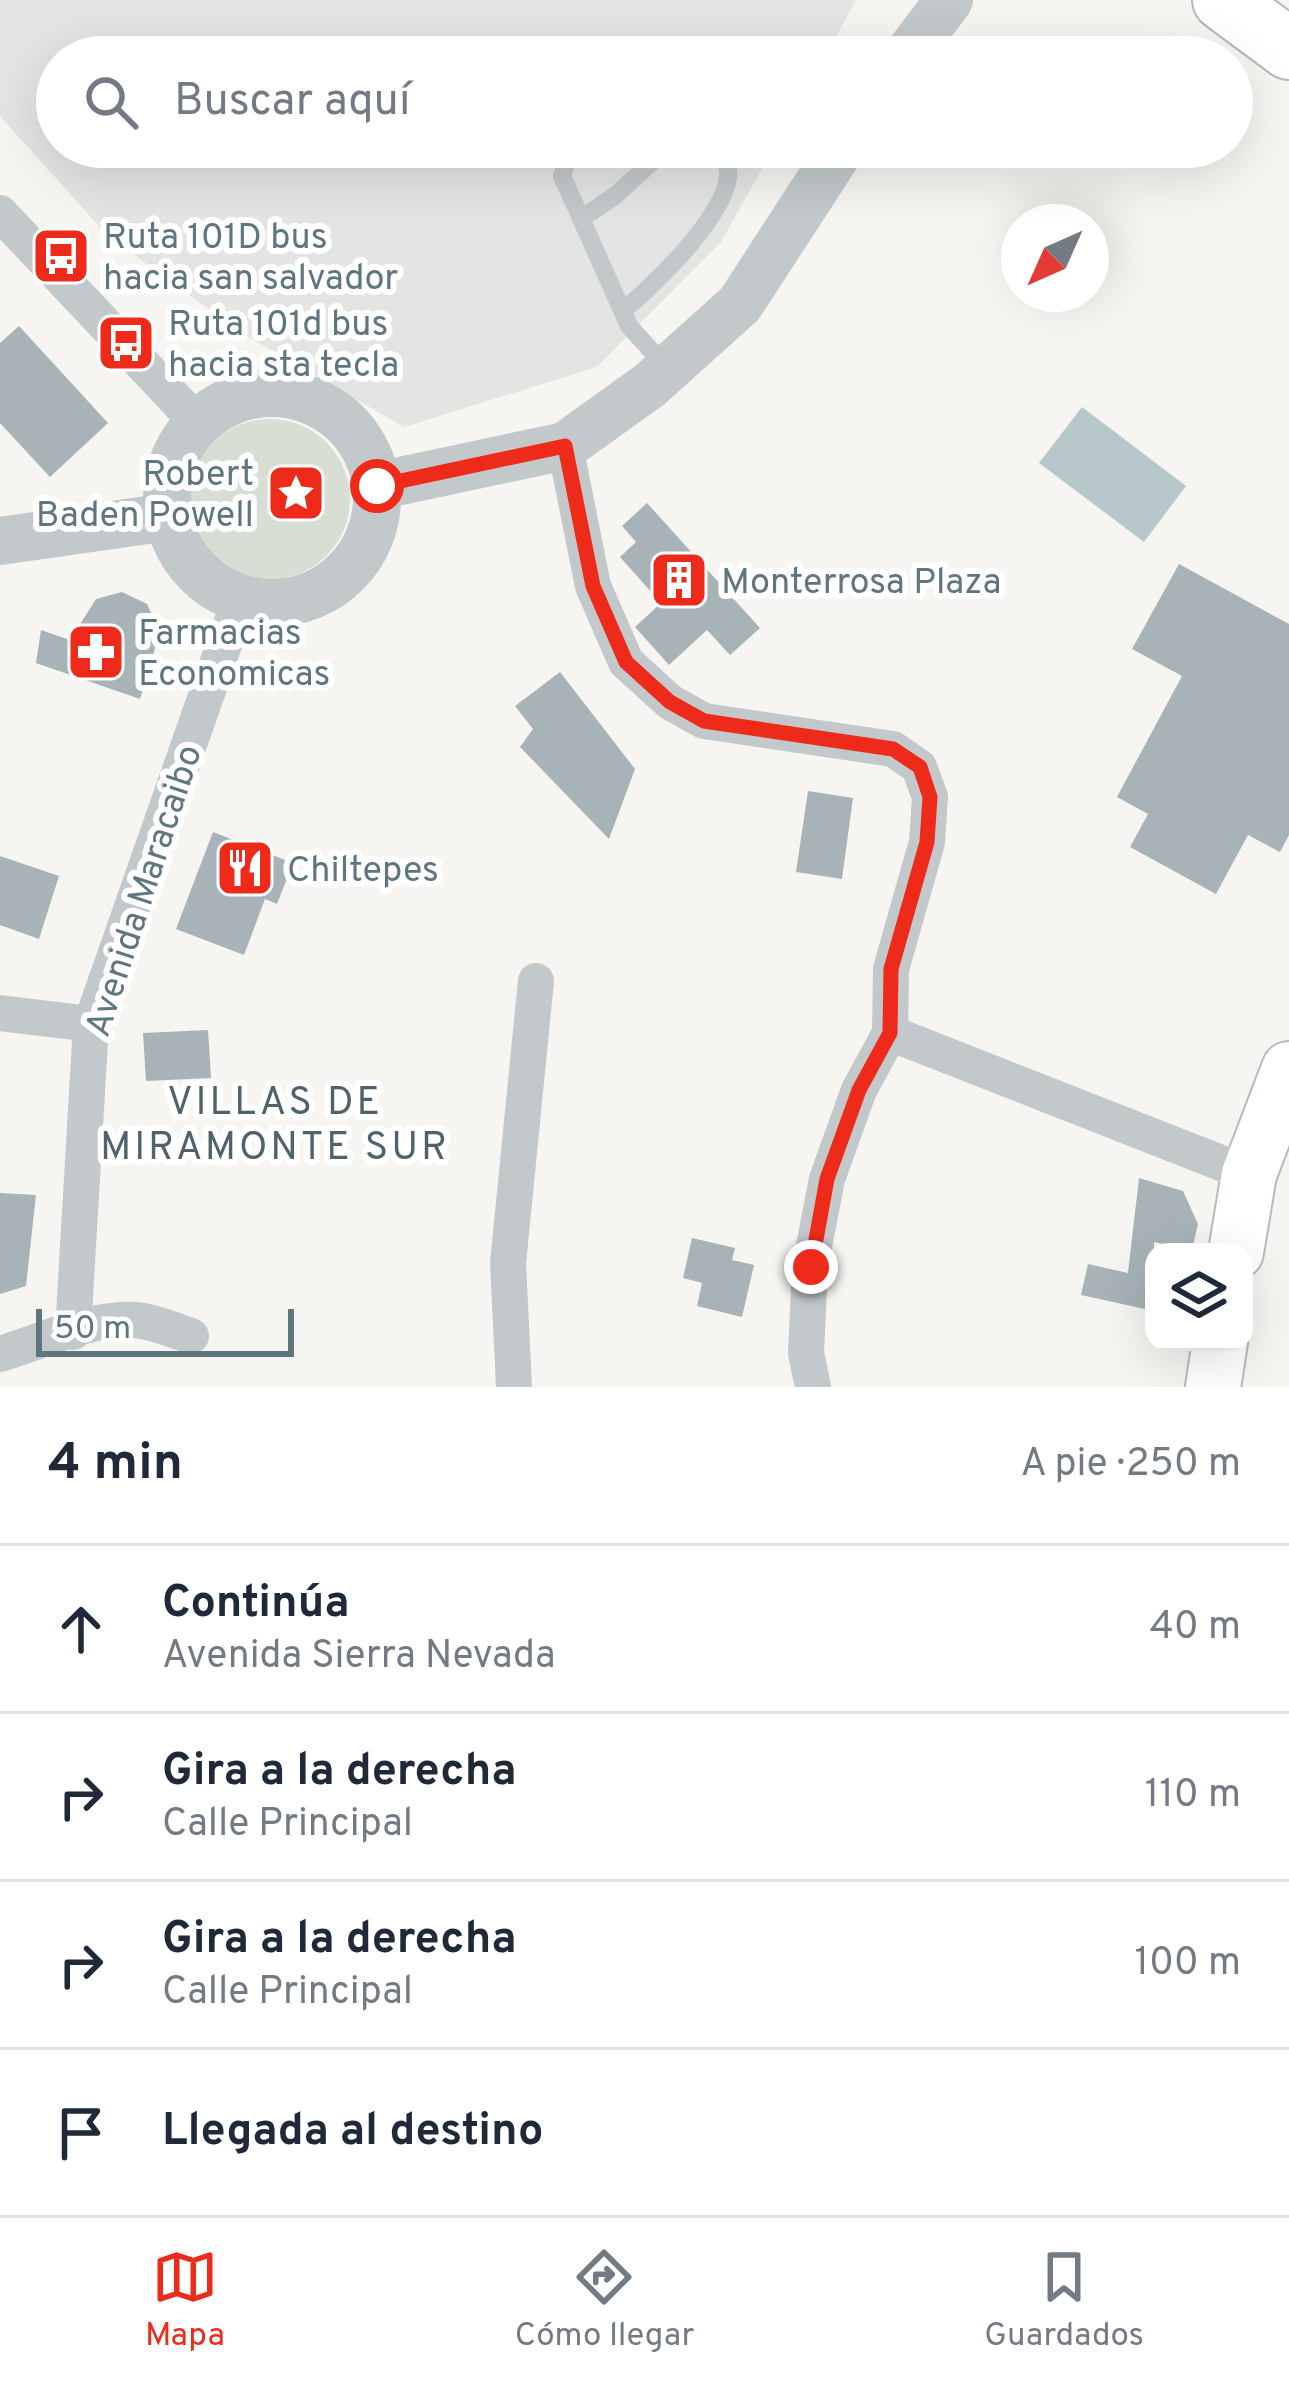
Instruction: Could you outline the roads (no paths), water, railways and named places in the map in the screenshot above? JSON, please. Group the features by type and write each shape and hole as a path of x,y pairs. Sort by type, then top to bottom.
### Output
{"main road":[{"path":"1223,1 1289,49"},
{"path":"1238,1243 1249,1174 1289,1069"},
{"path":"1213,1387 1219,1351"}],"street":[{"path":"922,36 949,0"},
{"path":"377,486 565,446 668,369 740,304 821,168"},
{"path":"0,213 197,422"},
{"path":"278,392 307,398 333,412 355,432 370,457 377,486 376,516 367,545 327,589 299,600 270,604 240,598 201,576 174,539 168,517 166,491 181,442 220,404 248,394 278,392"},
{"path":"565,446 593,586 626,662 670,702 704,721 893,749 920,767 930,797 927,842 891,969 890,1033 859,1090 827,1179 811,1267 806,1353 813,1387"},
{"path":"0,541 168,517"},
{"name":"Avenida Maracaibo","path":"73,1332 91,1024 240,598"},
{"path":"514,1387 508,1263 536,981"},
{"path":"0,1013 91,1024"},
{"path":"890,1033 1249,1174"},
{"path":"0,1354 96,1322 142,1320 191,1336"}],"lane":[{"path":"565,168 562,176 629,326 668,369"},
{"path":"581,219 645,168"},
{"path":"622,311 683,253 718,201 728,168"}],"place":[{"name":"Ruta 101D bus hacia san salvador","path":"61,256"},
{"name":"Ruta 101d bus hacia sta tecla","path":"126,343"},
{"name":"Robert Baden Powell","path":"296,493"},
{"name":"Monterrosa Plaza","path":"679,580"},
{"name":"Farmacias Economicas","path":"96,652"},
{"name":"Chiltepes","path":"245,868"}],"district":[{"name":"VILLAS DE MIRAMONTE SUR","path":"275,1122"}]}
